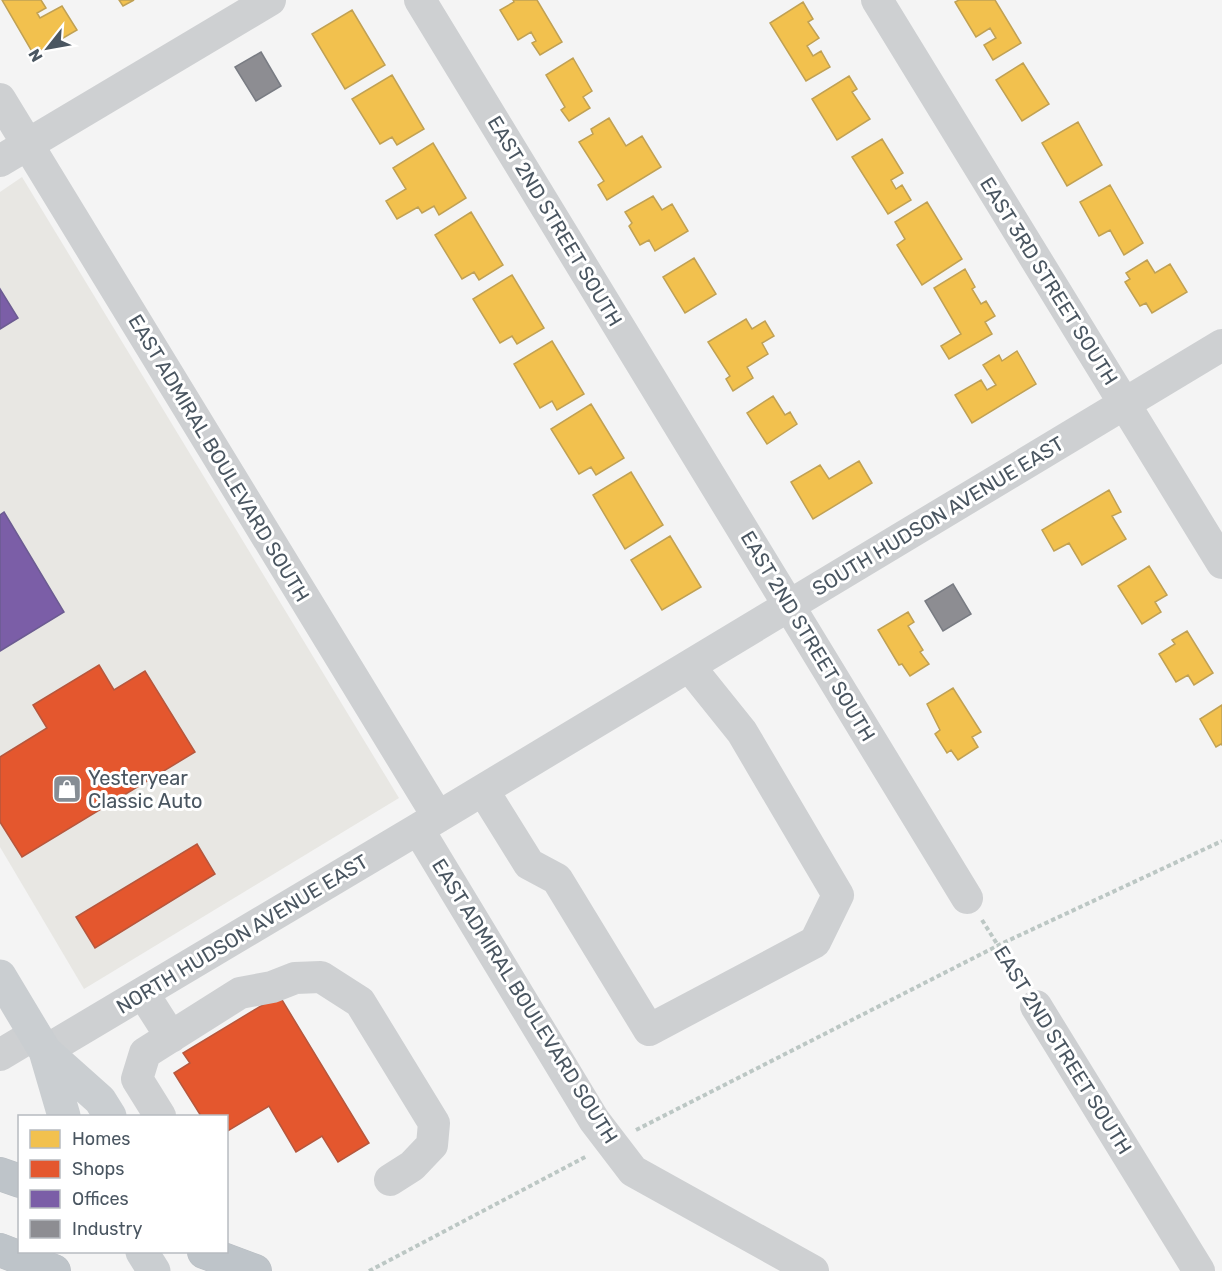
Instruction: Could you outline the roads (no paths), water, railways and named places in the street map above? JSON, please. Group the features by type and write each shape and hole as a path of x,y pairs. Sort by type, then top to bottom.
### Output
{"highway":[{"path":"0,1174 18,1180"},
{"path":"0,1250 54,1271"},
{"path":"209,1253 255,1271"}],"main road":[{"path":"0,976 40,1043 64,1115"},
{"path":"40,1043 100,1100 109,1115"},
{"path":"143,1253 154,1271"},
{"path":"193,1253 204,1271"}],"street":[{"path":"0,161 270,0"},
{"name":"EAST 2ND STREET SOUTH","path":"420,0 968,898"},
{"name":"EAST 3RD STREET SOUTH","path":"877,0 1222,563"},
{"name":"EAST ADMIRAL BOULEVARD SOUTH","path":"0,99 428,823 594,1120 633,1172 813,1271"},
{"name":"SOUTH HUDSON AVENUE EAST","path":"428,823 1222,345"},
{"path":"483,790 529,864 557,879 649,1030 815,942 838,895 742,732 689,666"},
{"name":"NORTH HUDSON AVENUE EAST","path":"0,1055 40,1043 143,993 428,823"},
{"path":"199,960 225,1003"},
{"path":"159,1115 137,1079 145,1053 240,993 272,987 295,978 321,977 360,1002 434,1123 432,1145 412,1166 390,1180"},
{"path":"143,993 171,1037"},
{"name":"EAST 2ND STREET SOUTH","path":"1036,1006 1199,1271"}],"place":[{"name":"Yesteryear Classic Auto","path":"67,789"}]}
